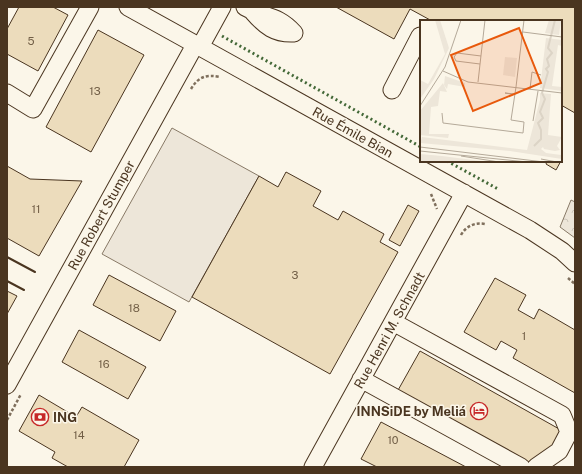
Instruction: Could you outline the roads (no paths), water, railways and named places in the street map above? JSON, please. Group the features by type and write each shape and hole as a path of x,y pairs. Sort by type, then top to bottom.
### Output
{"street":[{"path":"7,93 33,109 90,7"},
{"name":"Rue Émile Bian","path":"128,7 530,230 562,251 571,270"},
{"name":"Rue Robert Stumper","path":"15,389 60,275 222,7"},
{"path":"249,9 263,24 282,34 298,35"},
{"path":"392,90 420,36"},
{"name":"Rue Henri M. Schnadt","path":"313,467 464,193"},
{"path":"393,322 562,415 569,432 559,451 536,467"},
{"path":"362,379 521,467"}],"place":[{"name":"INNSiDE by Meliá","path":"479,411"},
{"name":"ING","path":"40,417"}]}
